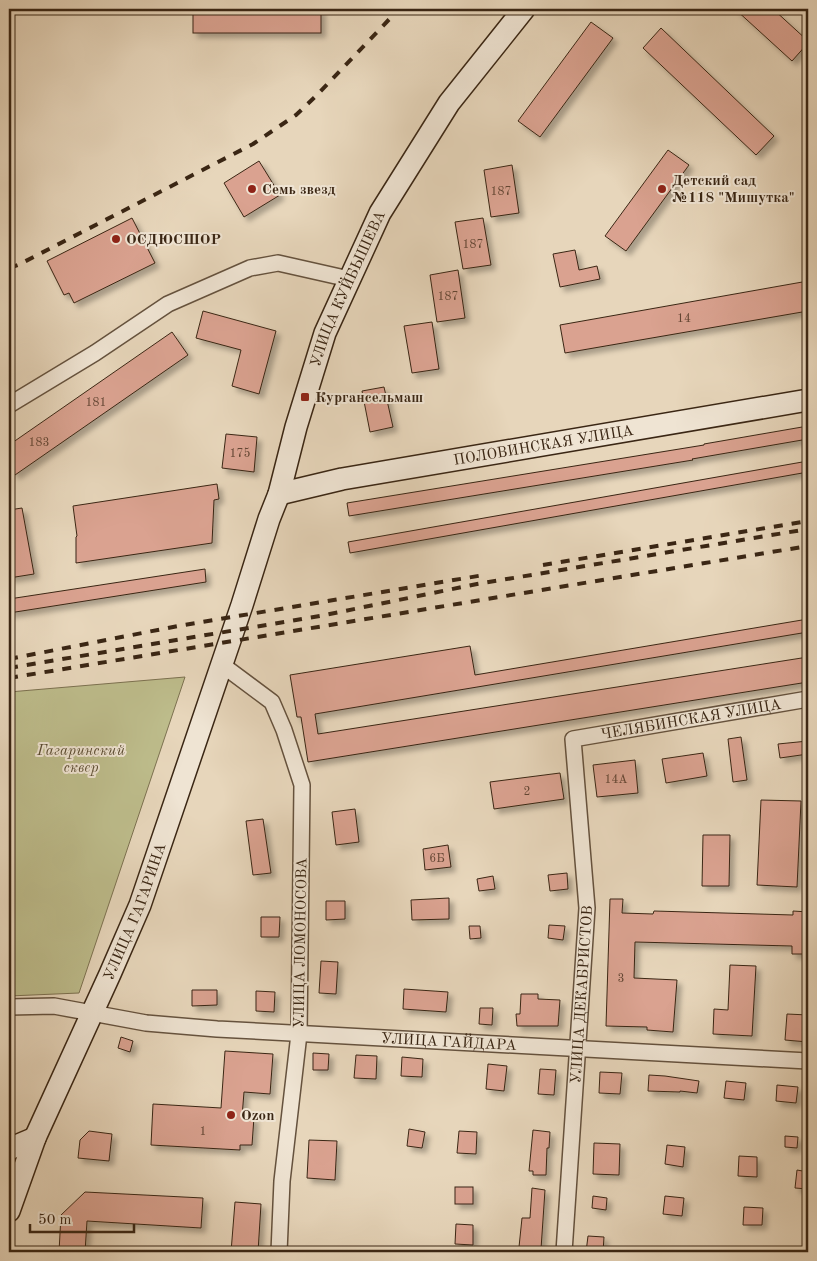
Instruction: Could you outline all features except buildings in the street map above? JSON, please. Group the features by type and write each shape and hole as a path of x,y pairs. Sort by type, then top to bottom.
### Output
{"main road":[{"name":"УЛИЦА КУЙБЫШЕВА","path":"242,605 268,519 279,494 296,427 325,333 380,213 449,103 524,9"},
{"name":"ПОЛОВИНСКАЯ УЛИЦА","path":"279,494 342,479 808,400"},
{"name":"УЛИЦА ГАГАРИНА","path":"9,1211 35,1138 140,905 242,605"},
{"path":"9,1149 35,1138"}],"street":[{"path":"9,405 95,353 168,304 250,268 278,263 349,279"},
{"name":"УЛИЦА ЛОМОНОСОВА","path":"221,664 272,702 284,730 302,785 299,1034 282,1182 279,1252"},
{"name":"ЧЕЛЯБИНСКАЯ УЛИЦА","path":"573,739 808,699"},
{"name":"УЛИЦА ДЕКАБРИСТОВ","path":"564,1252 588,908 573,739"},
{"name":"УЛИЦА ГАЙДАРА","path":"9,1007 54,1006 146,1023 217,1029 808,1061"}],"green space":[{"name":"Гагаринский сквер","path":"185,677 79,993 9,996 9,692"}],"railway":[{"path":"9,268 253,144 296,115 399,9"},
{"path":"543,565 808,521"},
{"path":"9,668 320,616 477,584 808,529"},
{"path":"9,678 808,546"},
{"path":"9,659 178,626 484,575"}],"place":[{"name":"Семь звезд","path":"252,189"},
{"name":"Детский сад №118 \"Мишутка\"","path":"662,189"},
{"name":"ОСДЮСШОР","path":"116,239"},
{"name":"Кургансельмаш","path":"305,397"},
{"name":"Ozon","path":"231,1115"}]}
